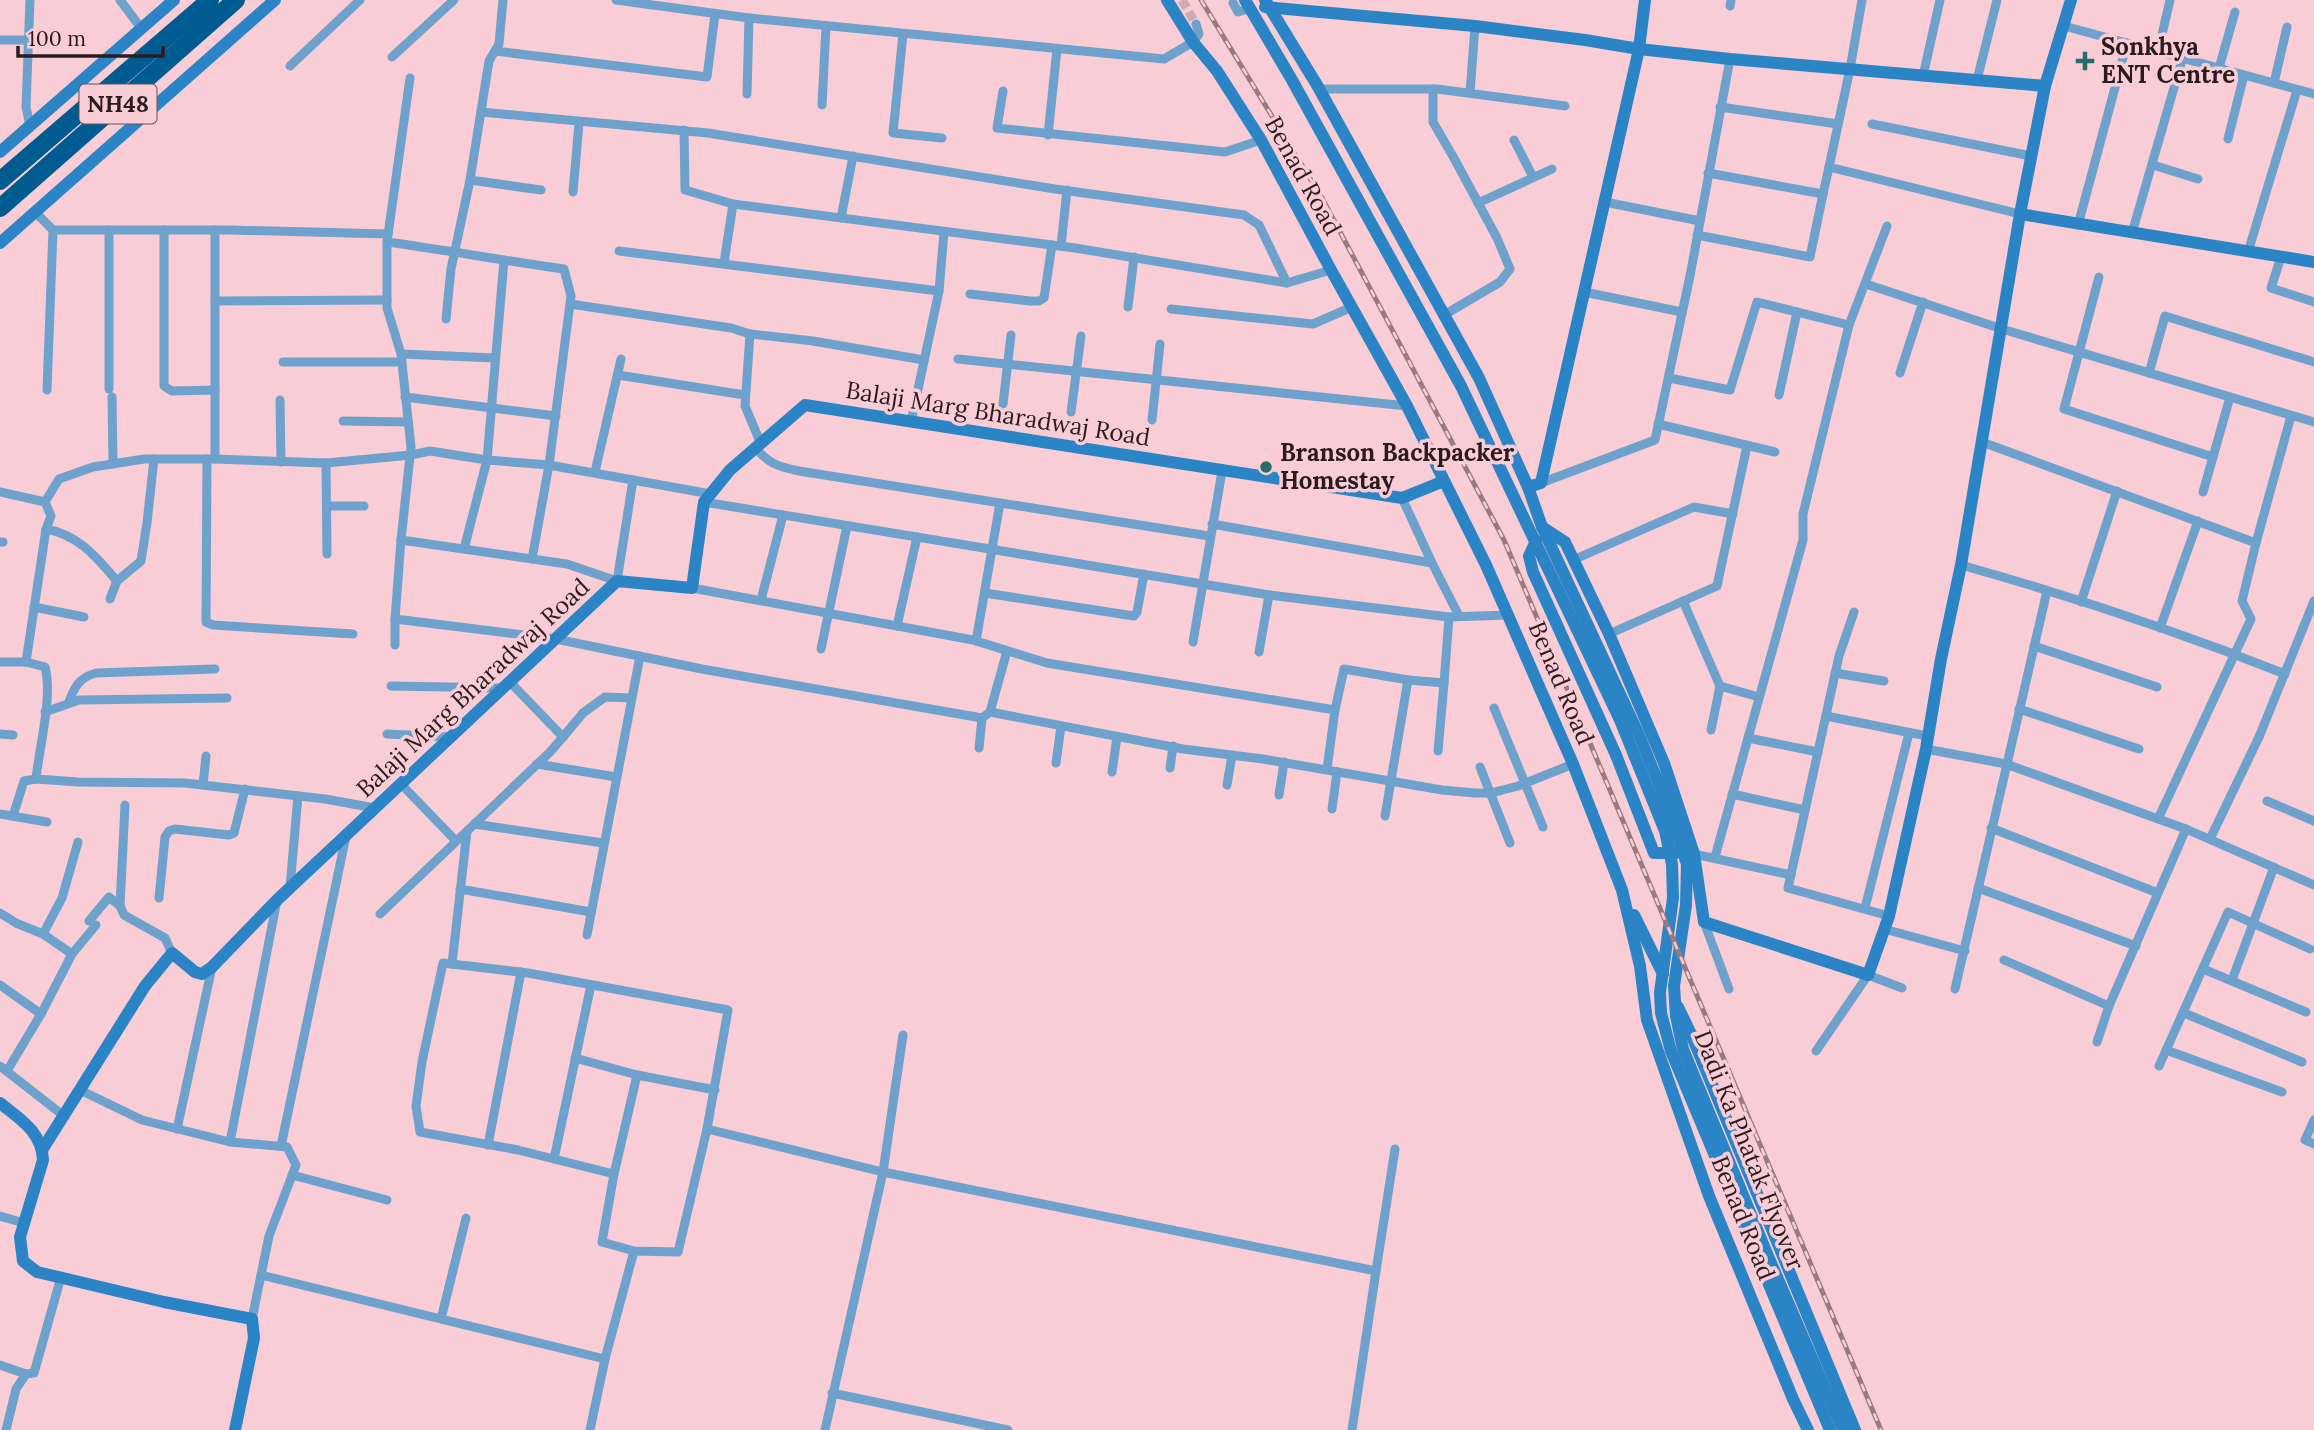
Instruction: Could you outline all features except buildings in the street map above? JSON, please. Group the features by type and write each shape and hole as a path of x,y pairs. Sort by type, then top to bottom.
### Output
{"highway":[{"name":"NH48","path":"0,181 210,0"},
{"name":"NH48","path":"0,208 236,0"}],"street":[{"path":"30,0 26,107 30,126"},
{"path":"120,0 141,28"},
{"path":"0,152 174,0"},
{"path":"0,243 275,0"},
{"path":"290,66 360,0"},
{"path":"392,57 454,0"},
{"path":"446,319 451,269 470,180 489,61 499,44 503,0"},
{"path":"616,0 749,18 1164,59 1193,42 1199,34 1196,24"},
{"name":"Benad Road","path":"1167,0 1261,139 1407,405 1509,615 1573,764 1622,890 1640,967 1647,1020 1710,1196 1808,1430"},
{"path":"1534,485 1605,202 1639,49 1645,0"},
{"path":"1697,235 1810,257 1862,0"},
{"path":"1923,76 1940,0"},
{"path":"1976,80 1997,0"},
{"path":"1816,1051 1868,975 1889,916 1961,565 2031,156 2045,86 2071,0"},
{"path":"2158,52 2170,0"},
{"path":"1243,4 1268,3 1475,26 1730,59 2045,86"},
{"name":"Dadi Ka Phatak Flyover","path":"1268,3 1319,89 1479,378 1534,485 1542,527 1558,556 1639,735 1687,864 1686,905 1674,986 1675,1016 1683,1049 1843,1430"},
{"name":"Dadi Ka Phatak Flyover","path":"1243,4 1461,386 1620,720 1665,831 1672,864 1673,898 1660,992 1661,1013 1671,1051 1830,1430"},
{"path":"2219,68 2235,12"},
{"path":"495,51 707,77 715,14"},
{"path":"747,94 749,18"},
{"path":"822,104 826,26"},
{"path":"1470,93 1475,26"},
{"path":"2064,26 2314,94"},
{"path":"2274,83 2287,27"},
{"path":"903,34 893,132 942,138"},
{"path":"0,40 29,40"},
{"path":"2078,225 2127,43"},
{"path":"1048,135 1057,49"},
{"path":"1534,485 1655,440 1730,59"},
{"path":"2132,233 2182,60"},
{"path":"2228,139 2244,75"},
{"path":"395,645 401,540 411,456 401,358 387,308 387,238 410,78"},
{"path":"1319,89 1433,89 1565,106"},
{"path":"1433,89 1433,122 1478,203 1510,269 1500,282 1444,315"},
{"path":"2248,252 2297,90"},
{"path":"1003,91 998,128 1225,152 1261,139"},
{"path":"1720,107 1838,124"},
{"path":"481,112 579,123 684,130 1244,215 1259,225 1287,283"},
{"path":"573,192 579,123"},
{"path":"1872,124 2031,156"},
{"path":"684,130 685,190 733,204 1134,257 1287,283 1331,270"},
{"path":"1514,139 1533,177"},
{"path":"841,218 853,156"},
{"path":"2153,166 2198,179"},
{"path":"1829,167 2020,214 2314,262"},
{"path":"1478,203 1552,169"},
{"path":"1708,173 1823,194"},
{"path":"470,180 541,190"},
{"path":"970,295 1030,301 1044,299 1067,190"},
{"path":"1605,202 1700,220"},
{"path":"724,263 733,204"},
{"path":"34,212 53,230 215,230 387,238 564,269 571,296 549,465 532,559"},
{"path":"1715,857 1803,540 1803,514 1849,325 1887,226"},
{"path":"47,390 53,230"},
{"path":"109,230 113,464"},
{"path":"164,230 164,386 172,390 215,390"},
{"path":"215,230 215,390 206,622 213,625 353,634"},
{"path":"911,422 939,291 944,232"},
{"path":"619,251 939,291"},
{"path":"1128,307 1134,257"},
{"path":"2281,257 2271,288 2314,302"},
{"path":"464,550 487,460 504,260"},
{"path":"2099,277 2064,409 2213,457"},
{"path":"1866,284 2002,329 2314,422"},
{"path":"1584,292 1682,312"},
{"path":"215,301 387,300"},
{"path":"1669,377 1730,390 1757,302 1849,325"},
{"path":"1900,373 1923,302"},
{"path":"570,304 924,360"},
{"path":"1171,309 1313,324 1352,307"},
{"path":"1779,395 1797,312"},
{"path":"2149,373 2165,316 2314,362"},
{"path":"750,334 744,406 758,446 766,460 777,466 1209,536"},
{"path":"1003,404 1011,335"},
{"path":"1071,412 1081,336"},
{"path":"1152,420 1160,344"},
{"path":"283,362 495,358"},
{"path":"594,472 621,359"},
{"path":"958,359 1407,405"},
{"path":"618,375 745,395"},
{"path":"405,397 556,416"},
{"path":"2203,492 2230,397"},
{"path":"281,400 281,462"},
{"name":"Balaji Marg Bharadwaj Road","path":"708,498 730,470 805,405 1402,498"},
{"path":"2158,819 2250,619 2242,601 2291,416"},
{"path":"343,421 408,422"},
{"path":"1658,424 1775,452"},
{"path":"1982,442 2256,543"},
{"path":"1609,634 1717,586 1747,446"},
{"path":"45,502 59,479 93,467 113,464 211,459 327,463 411,456 430,451 594,472 783,515 1269,595 1454,617 1509,615"},
{"path":"110,599 117,581 141,561 154,460"},
{"path":"327,463 327,554"},
{"path":"1193,642 1222,471"},
{"path":"401,540 567,565 617,581 633,480"},
{"path":"1438,751 1444,682 1454,617 1402,498 1444,481"},
{"path":"2081,602 2117,491"},
{"path":"0,492 45,502"},
{"path":"708,498 692,587 976,641 1047,663 1335,710"},
{"path":"26,662 46,529 51,516 45,502"},
{"path":"976,641 1000,503"},
{"path":"327,506 364,506"},
{"path":"1573,560 1694,507 1732,514"},
{"path":"761,600 783,515"},
{"path":"2160,628 2198,522"},
{"path":"1212,524 1432,563"},
{"path":"821,649 847,526"},
{"path":"1542,527 1564,542 1609,634 1664,763 1694,854 1704,922 1729,989"},
{"path":"46,529 60,532 89,548 117,581"},
{"path":"897,626 917,537"},
{"path":"1536,541 1529,556 1533,572 1616,755 1654,853 1715,857 1791,875"},
{"path":"1961,565 2160,628 2285,674"},
{"path":"985,593 1134,616 1138,612 1144,574"},
{"name":"Balaji Marg Bharadwaj Road","path":"212,967 290,887 617,581 692,587"},
{"path":"1955,989 2047,591"},
{"path":"1259,652 1269,595"},
{"path":"1683,601 1720,686 1711,730"},
{"path":"2210,839 2259,737 2314,601"},
{"path":"34,607 84,617"},
{"path":"1854,611 1835,673 1788,888 1889,916"},
{"path":"395,619 556,639 640,656 986,715 1442,790 1491,793 1573,764"},
{"path":"2034,646 2157,687"},
{"path":"979,748 986,715 1007,651"},
{"path":"587,935 640,656"},
{"path":"0,662 26,662 45,667 45,712 36,779"},
{"path":"69,702 81,679 96,673 215,669"},
{"path":"1327,769 1344,669 1408,680 1444,682"},
{"path":"1835,673 1884,681"},
{"path":"1385,816 1408,680"},
{"path":"391,686 507,685 562,737"},
{"path":"1720,686 1759,697"},
{"path":"380,915 537,764 583,713 605,697 631,698"},
{"path":"45,712 79,700 227,698"},
{"path":"1493,708 1543,827"},
{"path":"2019,709 2139,749"},
{"path":"1826,716 1909,733 1926,742 2006,764 2186,829 2314,886"},
{"path":"1056,763 1061,726"},
{"path":"1865,908 1909,733"},
{"path":"0,734 13,735"},
{"path":"387,734 451,737"},
{"path":"1112,772 1117,737"},
{"path":"1748,738 1818,752"},
{"path":"1170,768 1173,746"},
{"path":"1227,785 1231,755"},
{"path":"204,785 206,756"},
{"path":"1279,795 1284,762"},
{"path":"537,764 616,776"},
{"path":"1480,767 1510,844"},
{"path":"1332,808 1338,772"},
{"path":"13,816 24,781 36,779 204,785 375,808"},
{"path":"401,784 456,841"},
{"path":"159,898 165,837 169,831 175,829 229,835 234,833 245,789"},
{"path":"1732,794 1805,810"},
{"path":"290,887 298,796"},
{"path":"2267,801 2314,821"},
{"path":"125,805 120,905 124,915 164,938 172,953 195,972 202,974 212,967"},
{"path":"0,814 47,822"},
{"path":"470,827 603,843"},
{"path":"452,964 470,827"},
{"path":"1992,828 2158,893"},
{"path":"2097,1042 2109,1006 2186,829"},
{"path":"281,1146 346,835"},
{"path":"43,934 62,898 78,842"},
{"path":"2232,980 2274,867"},
{"path":"1978,888 2136,946"},
{"path":"460,889 591,912"},
{"path":"1622,890 1691,1034 1855,1430"},
{"path":"64,1116 4,1069 41,1014 72,954 109,897 120,905"},
{"path":"230,1142 278,899"},
{"path":"2159,1066 2228,912 2310,949"},
{"path":"0,913 43,934 72,954"},
{"path":"1704,922 1902,988"},
{"path":"1884,929 1965,951"},
{"path":"42,1150 145,986 172,953"},
{"path":"2004,960 2109,1006"},
{"path":"614,1174 420,1132 416,1106 422,1062 443,963 521,972 728,1010 707,1129 678,1252 634,1251 602,1242 614,1174 637,1075"},
{"path":"177,1129 212,967"},
{"path":"2203,969 2306,1012"},
{"path":"488,1145 521,972"},
{"path":"0,985 41,1014"},
{"path":"554,1159 591,985"},
{"path":"2184,1013 2302,1062"},
{"path":"825,1430 883,1172 903,1035"},
{"path":"2166,1049 2282,1092"},
{"path":"575,1058 637,1075 715,1090"},
{"path":"80,1090 142,1120 230,1142 287,1147 296,1165 269,1236 252,1319 254,1338 235,1430"},
{"path":"0,1103 31,1127 42,1150 43,1160 20,1237 23,1261 37,1272 164,1302 252,1319"},
{"path":"2314,1121 2305,1140 2314,1144"},
{"path":"707,1129 883,1172 1376,1271"},
{"path":"1352,1430 1395,1149"},
{"path":"292,1175 387,1200"},
{"path":"0,1216 24,1223"},
{"path":"441,1319 466,1218"},
{"path":"590,1430 605,1359 634,1251"},
{"path":"261,1275 605,1359"},
{"path":"0,1365 31,1375 37,1369 61,1277"},
{"path":"6,1430 16,1388 26,1374"},
{"path":"832,1393 1008,1430"}],"tunnel":[{"path":"1182,0 1196,24"}],"railway":[{"path":"1201,0 1322,198 1504,540 1881,1430"}],"place":[{"name":"Sonkhya ENT Centre","path":"2085,61"},
{"name":"Branson Backpacker Homestay","path":"1266,467"}]}
